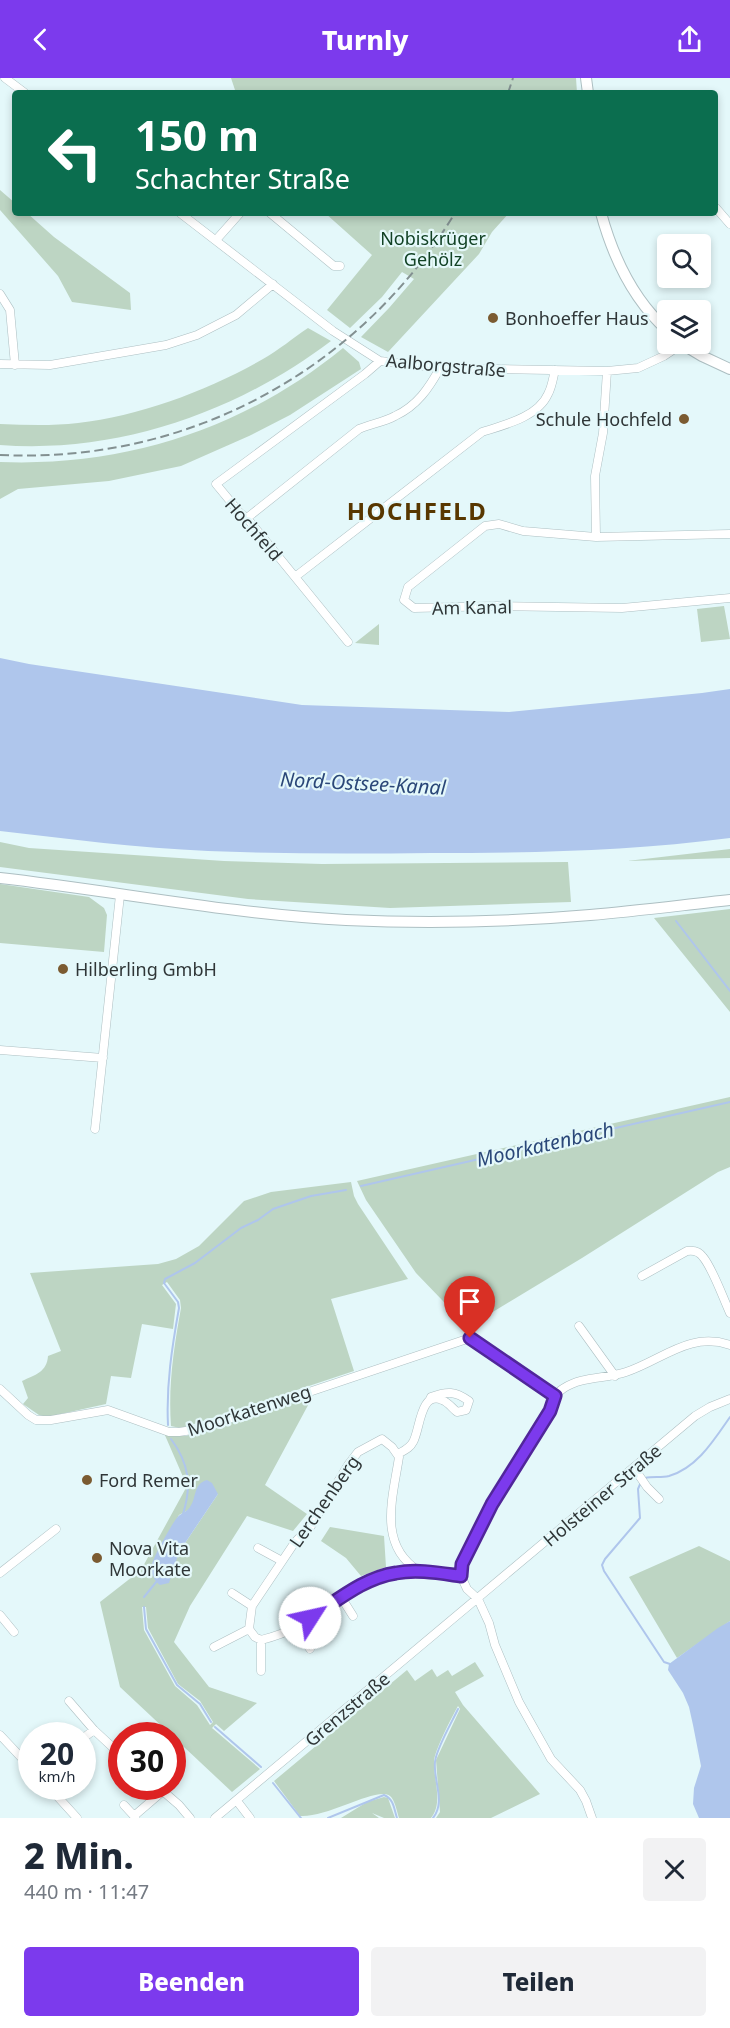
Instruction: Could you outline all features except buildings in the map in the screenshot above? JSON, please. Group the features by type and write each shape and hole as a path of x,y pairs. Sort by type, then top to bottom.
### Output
{"main road":[{"path":"602,216 610,244 626,277 657,318"},
{"path":"699,354 730,369"},
{"path":"0,878 287,915 413,922 578,916 730,900"}],"street":[{"path":"5,78 21,90"},
{"path":"718,210 730,224"},
{"name":"Aalborgstraße","path":"184,216 333,331 380,360 440,368 607,371 638,368 666,354"},
{"path":"216,240 237,216"},
{"path":"274,216 334,266 340,266"},
{"path":"0,364 50,365 166,345 197,335 236,315 273,284"},
{"path":"0,294 10,310 15,365"},
{"name":"Hochfeld","path":"348,642 247,518 240,513 216,484 365,374 380,360"},
{"path":"247,518 359,429 394,417 406,410 429,388 440,368"},
{"name":"Hochfeld","path":"295,577 482,432 519,421 538,407 548,396 555,370"},
{"path":"596,537 595,476 603,433 607,371"},
{"name":"Am Kanal","path":"730,534 596,537 523,531 499,524 485,526 408,587 404,600 414,608 497,606 622,608 730,598"},
{"path":"96,1130 120,895"},
{"path":"0,1050 103,1058"},
{"path":"642,1276 687,1251 698,1252 706,1260 730,1313"},
{"path":"579,1326 615,1376"},
{"name":"Moorkatenweg","path":"0,1389 27,1415 36,1420 51,1420 108,1410 164,1430 179,1432 199,1429 470,1338 555,1396"},
{"path":"592,1818 580,1790 551,1759 519,1702 478,1599 467,1589 461,1576 462,1564 492,1504 550,1411 555,1396 562,1389 572,1384 615,1376 641,1366 682,1345 706,1341 730,1345"},
{"path":"419,1571 407,1561 391,1532 390,1517 398,1454 408,1449 415,1440 424,1408 431,1397 448,1391 458,1393 469,1401 469,1404 465,1410 458,1412 444,1400 429,1401"},
{"name":"Holsteiner Straße","path":"478,1599 695,1416 730,1399"},
{"name":"Lerchenberg","path":"249,1629 252,1606 295,1542 310,1526 358,1452 382,1439 398,1454"},
{"path":"634,1468 659,1499"},
{"path":"0,1573 56,1529"},
{"name":"Lerchenberg","path":"258,1548 282,1561"},
{"path":"214,1647 249,1629 255,1637 261,1640 297,1627 364,1584 396,1573 419,1571 461,1576"},
{"path":"232,1593 252,1606"},
{"path":"341,1597 353,1616"},
{"name":"Grenzstraße","path":"215,1818 478,1599"},
{"path":"0,1615 14,1632"},
{"path":"297,1627 310,1649"},
{"path":"261,1640 261,1671"},
{"path":"69,1701 87,1722"},
{"path":"96,1732 108,1743"},
{"path":"0,1735 18,1754"},
{"path":"61,1800 77,1818"},
{"path":"124,1805 135,1817 150,1800"},
{"path":"173,1800 190,1818"},
{"path":"237,1801 250,1818"}],"green space":[{"path":"231,78 576,78 577,90 235,90"},
{"path":"0,190 12,200 12,216 30,216 54,237 130,293 131,310 72,302 58,276 0,210"},
{"name":"Nobiskrüger Gehölz","path":"328,216 506,216 492,232 479,254 388,352 361,337 414,279 402,272 382,297 350,328 327,310 372,255"},
{"path":"308,328 331,341 295,366 256,388 174,423 132,435 88,443 44,446 0,445 0,424 49,425 102,420 174,400 242,370 269,355"},
{"path":"343,348 359,362 361,369 290,415 181,466 109,481 18,489 0,499 0,462 47,462 93,458 182,437 225,421 266,400 305,376"},
{"path":"724,606 730,639 701,642 697,609"},
{"path":"379,624 379,645 355,643"},
{"path":"0,842 29,848 224,861 322,864 568,862 571,902 390,908 248,899 0,867"},
{"path":"730,849 730,858 627,861"},
{"path":"0,884 89,897 104,908 107,915 104,952 0,943"},
{"path":"730,909 730,1012 654,918"},
{"path":"730,1097 730,1167 718,1172 468,1327 416,1273 366,1200 357,1181"},
{"path":"351,1182 358,1204 408,1279 331,1299 354,1371 188,1426 180,1428 171,1426 171,1381 181,1308 180,1300 167,1282 162,1285 176,1304 173,1329 142,1324 131,1378 111,1376 106,1404 47,1417 39,1415 23,1404 28,1398 22,1381 43,1369 48,1356 61,1351 30,1273 158,1264 176,1259 199,1246 244,1201 271,1192"},
{"path":"313,1396 265,1485 307,1514 293,1531 247,1516 190,1606 174,1642 209,1687 257,1703 224,1731 216,1724 212,1728 260,1769 232,1792 186,1749 186,1722 157,1722 120,1687 100,1602 141,1570 187,1486 164,1433 186,1436","holes":["218,1494 179,1552 175,1562 152,1564 179,1515","142,1607 146,1607 148,1628 178,1684 200,1701 213,1722 210,1725 197,1705 175,1686 144,1630"]},
{"path":"330,1527 384,1536 386,1567 361,1576 346,1558 321,1541"},
{"path":"699,1546 730,1561 730,1621 677,1658 629,1577"},
{"path":"475,1662 484,1676 455,1692 463,1705 540,1794 491,1818 436,1818 440,1812 436,1760 460,1709 458,1706 434,1758 437,1806 431,1818 399,1818 392,1798 384,1794 363,1798 324,1812 300,1816 274,1781 407,1670 415,1681 432,1669 437,1677 448,1670 452,1676"},
{"path":"384,1797 388,1798 395,1818 384,1818 372,1813 379,1818 341,1818 367,1802"}],"water":[{"name":"Nord-Ostsee-Kanal","path":"0,658 302,705 509,712 730,689 730,838 656,846 581,850 319,854 182,850 0,831"},
{"path":"207,1480 212,1483 218,1494 179,1552 169,1583 160,1585 154,1579 152,1571 155,1555 176,1519 190,1507 199,1484"},
{"path":"730,1621 730,1818 699,1818 693,1804 694,1788 701,1766 693,1725 683,1693 668,1670 669,1664"}],"waterway":[{"path":"676,921 730,991"},
{"name":"Moorkatenbach","path":"361,1186 730,1102"},
{"name":"Moorkatenbach","path":"168,1425 169,1381 179,1308 178,1302 164,1283 165,1279 195,1263 241,1228 258,1220 273,1209 311,1196 346,1190"},
{"path":"645,1478 669,1476 688,1467 704,1452 730,1417"},
{"name":"Moorkatenbach","path":"171,1439 182,1457 187,1475 186,1504 183,1514"},
{"path":"641,1482 638,1489 640,1518 602,1565 664,1662 670,1664"},
{"name":"Moorkatenbach","path":"144,1597 157,1581"},
{"name":"Moorkatenbach","path":"144,1607 146,1629 177,1685 200,1704 211,1722"},
{"name":"Moorkatenbach","path":"433,1818 439,1805 436,1757 458,1709"},
{"name":"Moorkatenbach","path":"215,1727 261,1767"},
{"name":"Moorkatenbach","path":"273,1783 301,1818"},
{"name":"Moorkatenbach","path":"328,1818 384,1795 392,1802 397,1818"}],"railway":[{"path":"509,90 513,78"},
{"path":"0,455 69,454 136,443 200,424 261,397 317,362 369,319 415,269 453,216"}],"place":[{"name":"Bonhoeffer Haus","path":"493,318"},
{"name":"Schule Hochfeld","path":"684,419"},
{"name":"Hilberling GmbH","path":"63,969"},
{"name":"Ford Remer","path":"87,1480"},
{"name":"Nova Vita Moorkate","path":"97,1558"}],"district":[{"name":"HOCHFELD","path":"417,510"}],"route":[{"path":"310,1618 364,1584 396,1573 419,1571 461,1576 462,1564 492,1504 550,1411 555,1396 470,1338"}]}
